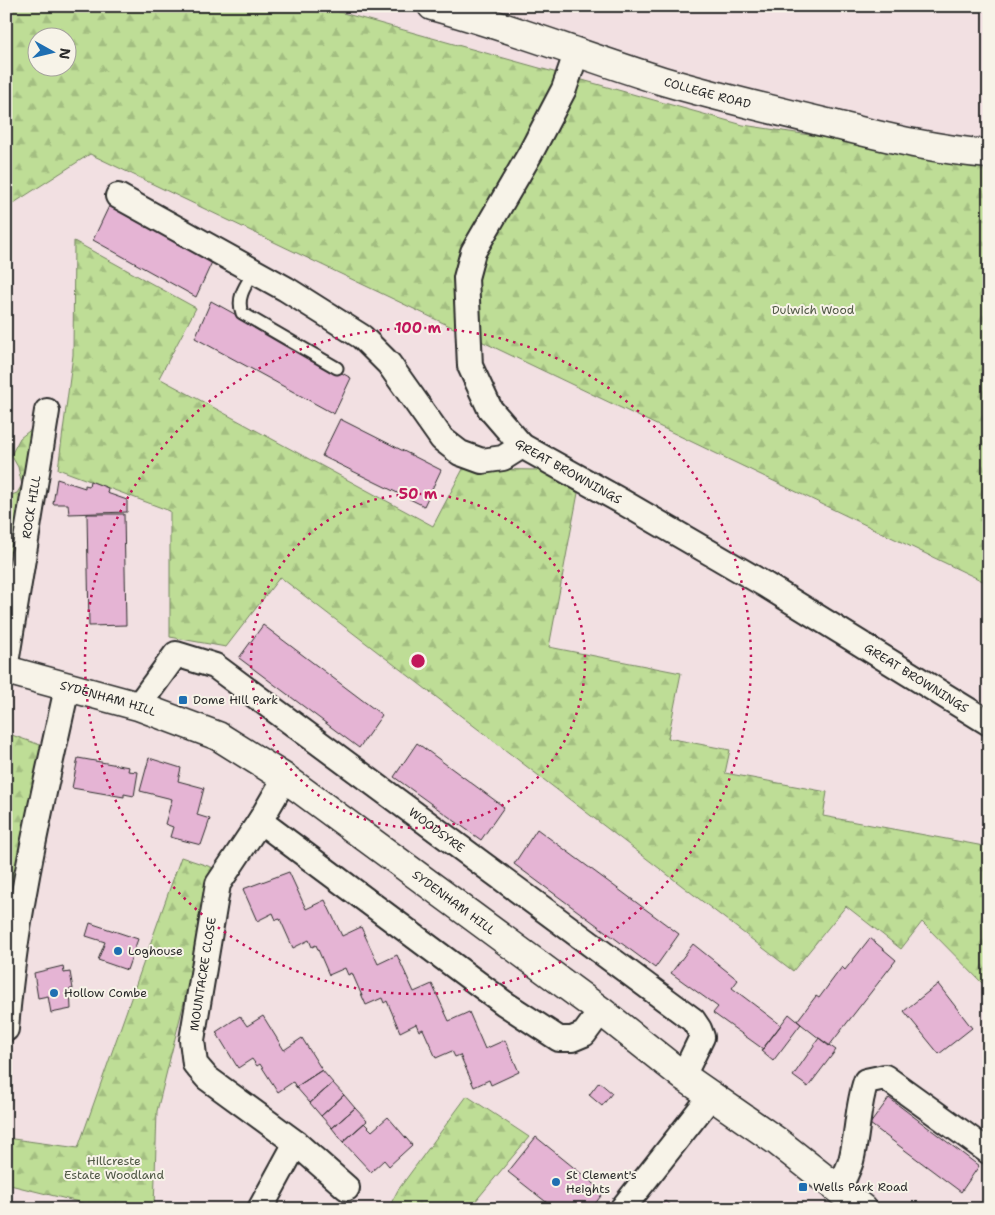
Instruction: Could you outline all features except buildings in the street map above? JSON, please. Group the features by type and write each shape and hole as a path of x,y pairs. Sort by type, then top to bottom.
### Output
{"street":[{"name":"COLLEGE ROAD","path":"432,6 488,21 663,80 758,107 953,150 989,154"},
{"name":"GREAT BROWNINGS","path":"577,51 564,89 530,154 473,252 466,278 470,366 490,409 522,446 622,501 755,579 989,724"},
{"path":"118,196 286,289 362,337 389,364 442,439 460,453 482,461 503,458 522,446"},
{"name":"ROCK HILL","path":"6,663 47,411"},
{"name":"WOODSYRE","path":"138,706 176,654 215,666 693,1020 702,1037 683,1076"},
{"name":"SYDENHAM HILL","path":"6,670 138,706 218,736 286,778 601,1011 683,1076 778,1142 863,1209"},
{"path":"6,1029 10,979 25,882 67,688"},
{"name":"MOUNTACRE CLOSE","path":"286,778 218,884 192,1040 195,1064 207,1078 296,1143 346,1188"},
{"path":"260,821 504,1004 559,1039 572,1039 584,1034 601,1011"},
{"path":"839,1189 851,1163 857,1133 859,1102 866,1081 874,1078 885,1077 989,1152"},
{"path":"622,1209 711,1096"},
{"path":"260,1209 296,1143"}],"lane":[{"path":"254,272 240,297 239,304 242,313 337,368"}],"green space":[{"name":"Dulwich Wood","path":"6,6 318,6 743,125 989,162 989,584 90,154 6,208"},
{"path":"74,241 196,308 159,378 433,526 463,469 541,470 578,493 549,647 681,673 668,738 730,750 725,773 827,792 823,816 989,847 989,990 922,922 901,949 846,906 793,971 280,577 226,647 170,637 170,511 58,469 73,355"},
{"path":"29,431 49,436 23,537 13,535 6,569 6,497 17,493 22,485 18,467 11,455 20,438"},
{"path":"6,733 46,747 14,894 6,899"},
{"name":"Hillcreste Estate Woodland","path":"181,857 217,869 157,1111 154,1209 83,1209 83,1203 6,1184 6,1138 78,1148"},
{"path":"467,1096 529,1137 469,1209 388,1209 398,1190"}],"place":[{"name":"Dome Hill Park","path":"183,700"},
{"name":"Loghouse","path":"118,951"},
{"name":"Hollow Combe","path":"54,993"},
{"name":"St Clement's Heights","path":"556,1182"},
{"name":"Wells Park Road","path":"803,1187"}]}
